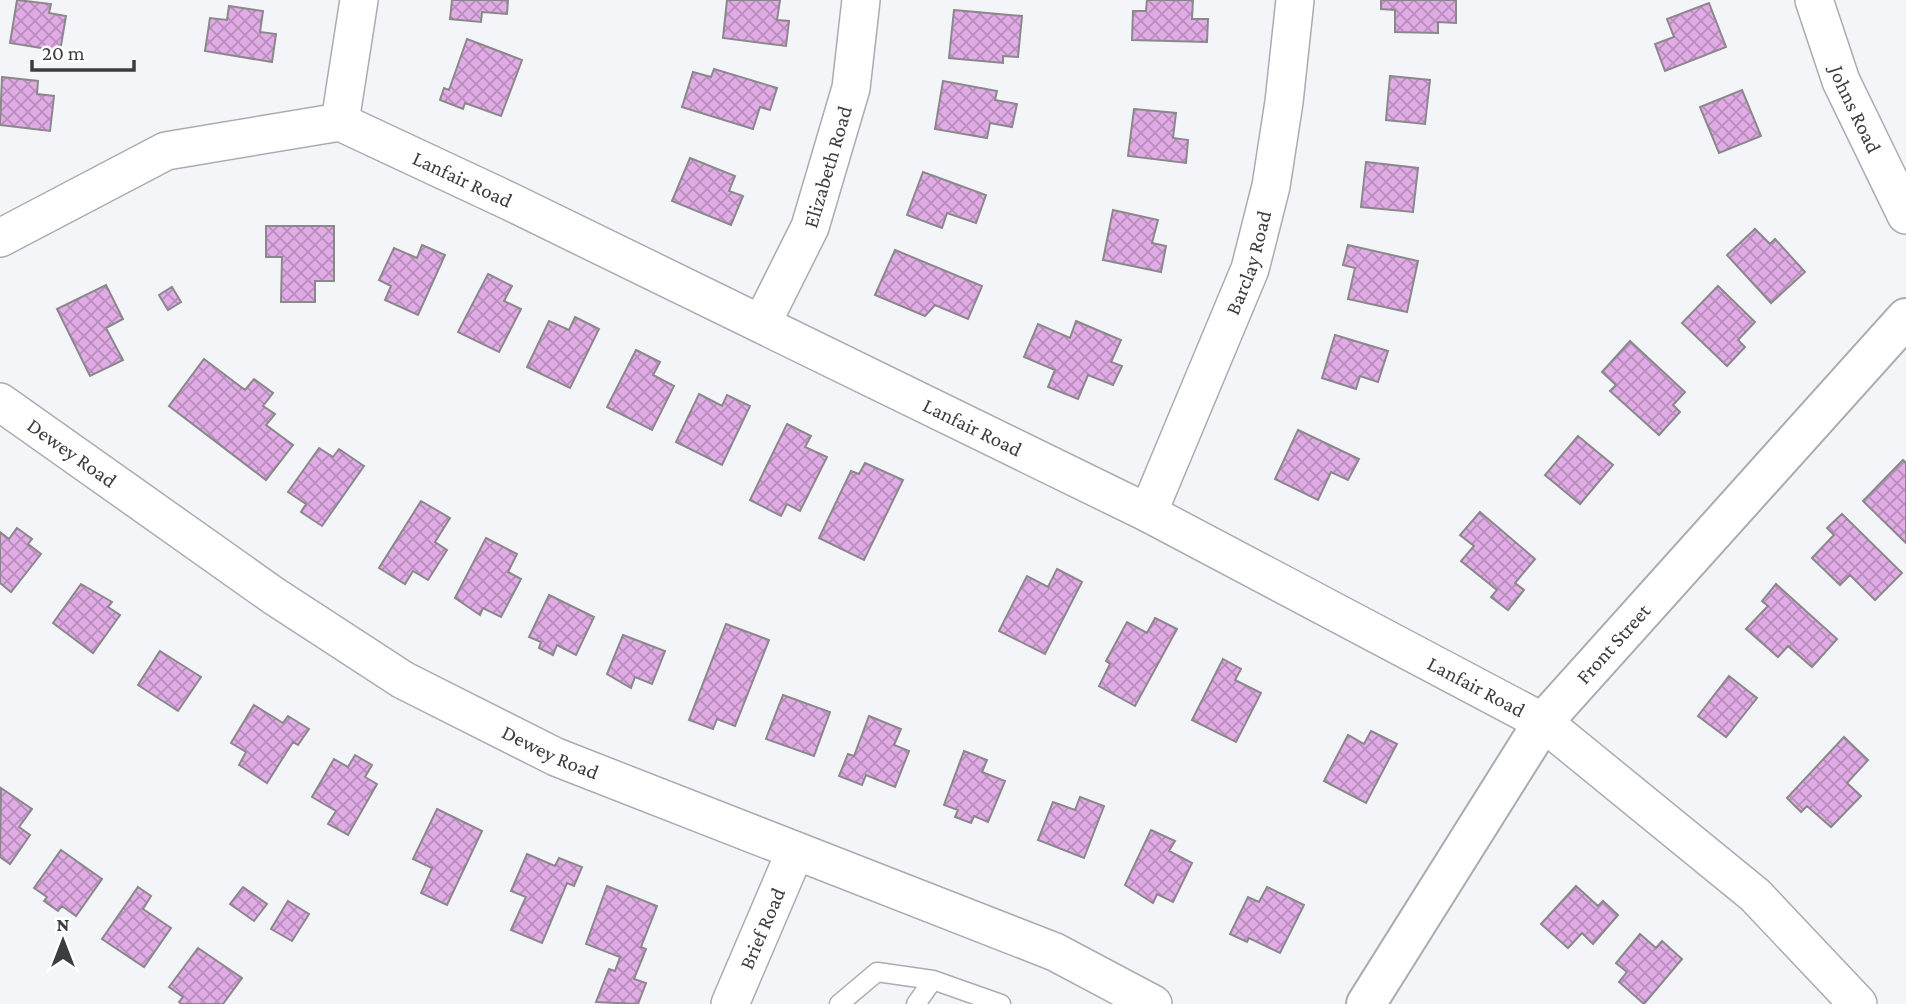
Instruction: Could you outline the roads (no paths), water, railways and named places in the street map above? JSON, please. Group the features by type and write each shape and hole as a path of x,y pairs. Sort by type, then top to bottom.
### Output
{"street":[{"path":"0,238 166,151 340,122 359,0"},
{"name":"Elizabeth Road","path":"762,323 814,215 851,88 861,0"},
{"name":"Barclay Road","path":"1148,513 1250,269 1271,186 1286,90 1295,0"},
{"name":"Johns Road","path":"1814,0 1840,81 1906,215"},
{"name":"Lanfair Road","path":"340,122 762,323 1148,513 1543,722 1755,895 1858,1004"},
{"name":"Front Street","path":"1366,1004 1543,722 1906,318"},
{"name":"Dewey Road","path":"0,402 274,596 404,680 556,757 1055,951 1153,1004"},
{"name":"Brief Road","path":"730,1004 795,852"}],"lane":[{"path":"839,1004 877,972 933,980 1001,1004"},
{"path":"916,1004 933,980"}]}
